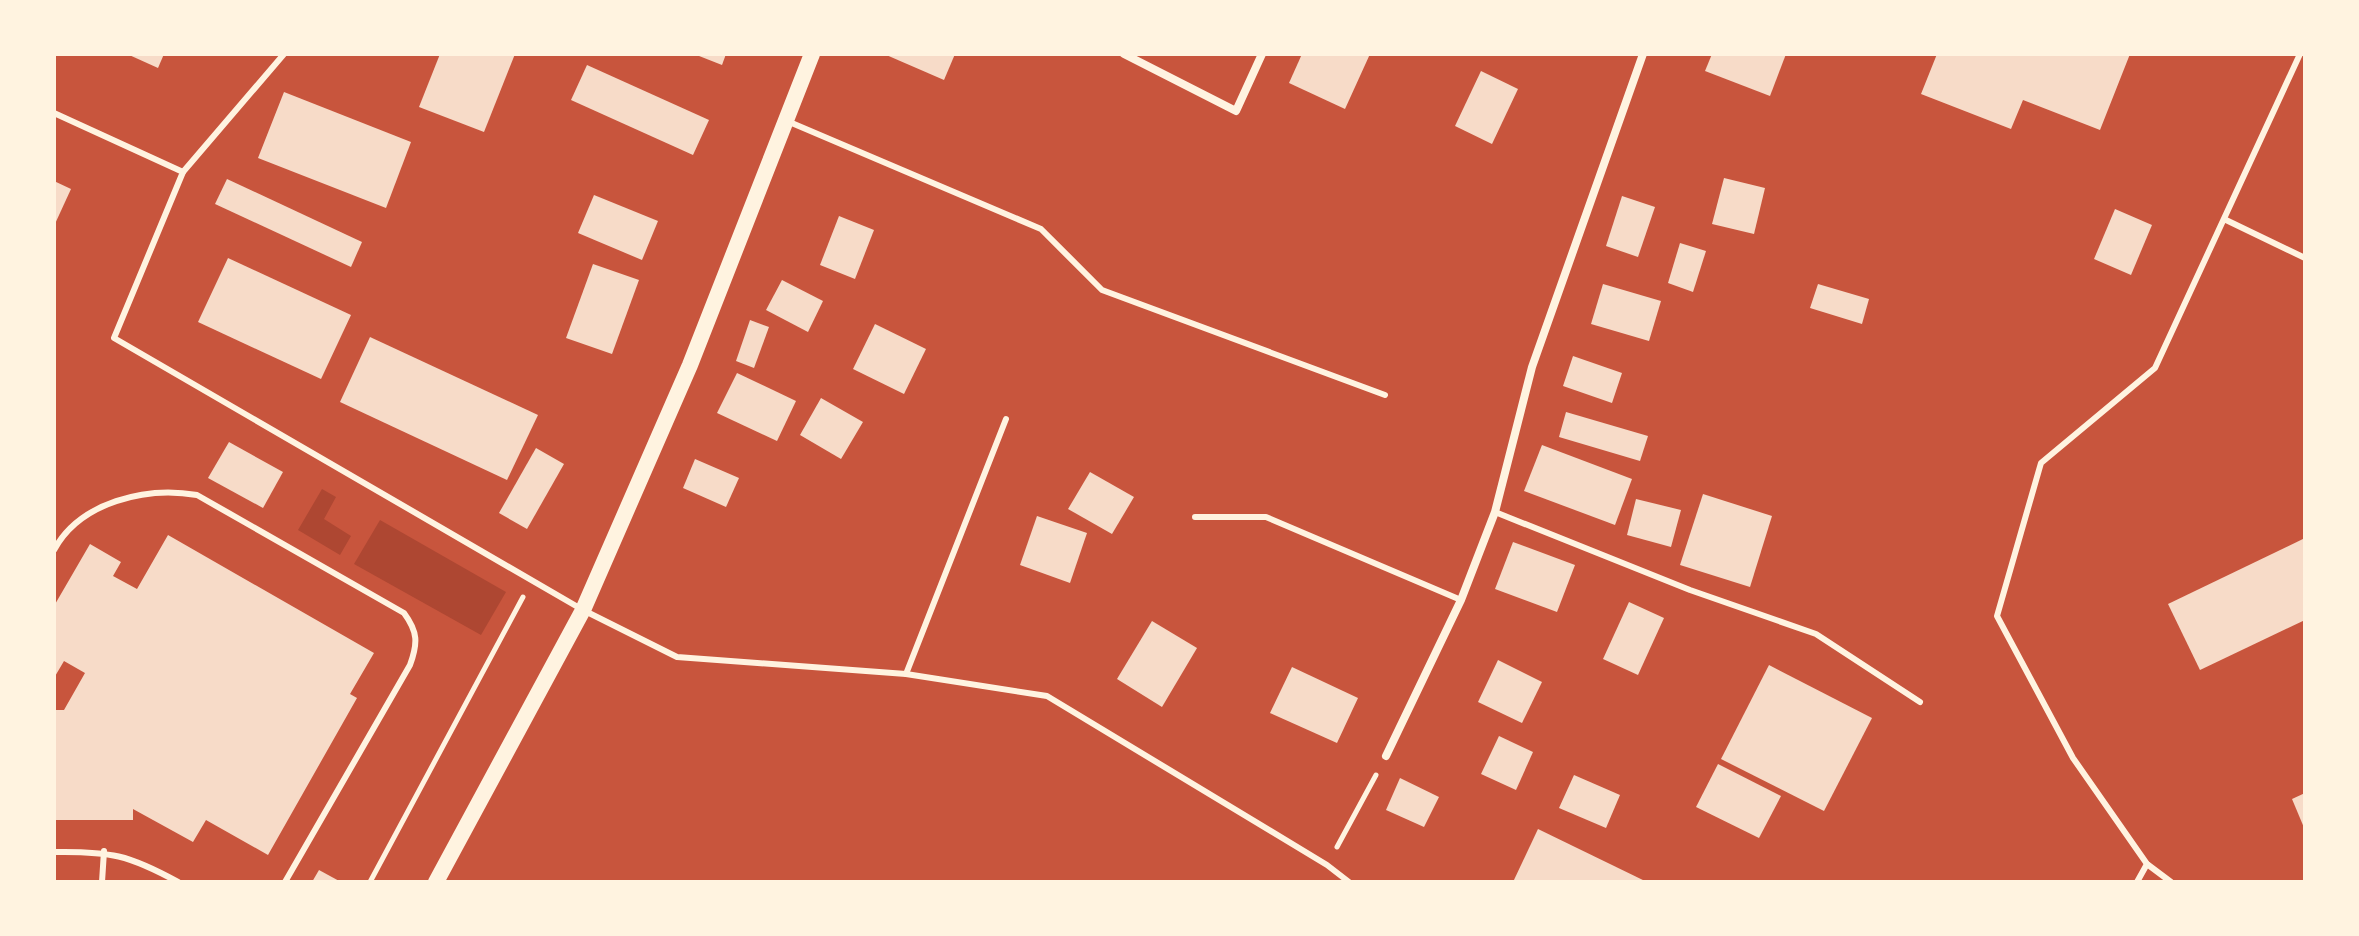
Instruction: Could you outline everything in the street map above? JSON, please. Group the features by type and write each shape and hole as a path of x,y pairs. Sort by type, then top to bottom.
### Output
{"main road":[{"path":"436,882 583,610 690,365 812,54"}],"street":[{"path":"1124,54 1236,111 1262,54"},
{"path":"1386,756 1461,600 1495,512 1532,367 1643,54"}],"lane":[{"path":"284,54 183,172 114,338 583,610 677,657 906,674 1047,696 1327,865 1349,882"},
{"path":"2171,882 2147,864 2073,758 1997,616 2041,463 2155,368 2226,220 2300,54"},
{"path":"54,113 183,172"},
{"path":"786,121 1041,229 1102,290 1385,395"},
{"path":"2226,220 2305,258"},
{"path":"906,674 1006,419"},
{"path":"54,550 84,515 145,493 168,490 197,495 404,613 415,628 417,644 410,665 285,882"},
{"path":"1495,512 1690,590 1816,634 1920,702"},
{"path":"1195,517 1266,517 1461,600"},
{"path":"102,882 104,851"},
{"path":"54,852 104,851 140,861 178,882"},
{"path":"2137,882 2147,864"}],"path":[{"path":"370,882 532,581"},
{"path":"1327,865 1386,756"}],"shaded area":[{"path":"322,489 336,497 324,519 351,536 340,555 298,530"},
{"path":"380,520 506,592 481,635 354,564"}],"building":[{"path":"127,54 164,54 158,68"},
{"path":"440,54 515,54 484,132 419,107"},
{"path":"694,54 726,54 722,65"},
{"path":"884,54 955,54 944,80"},
{"path":"1302,54 1370,54 1345,109 1289,83"},
{"path":"1712,54 1786,54 1770,96 1705,71"},
{"path":"1937,54 2130,54 2100,130 2023,100 2011,129 1921,94"},
{"path":"587,65 709,120 693,155 571,100"},
{"path":"1481,71 1518,89 1492,144 1455,126"},
{"path":"284,92 411,142 386,208 258,158"},
{"path":"1724,178 1765,188 1754,234 1712,224"},
{"path":"227,179 362,242 351,267 215,204"},
{"path":"54,181 71,189 54,226"},
{"path":"594,195 658,221 642,260 578,233"},
{"path":"1622,196 1655,207 1638,257 1606,246"},
{"path":"2115,209 2152,225 2131,275 2094,259"},
{"path":"839,216 874,230 855,279 820,265"},
{"path":"1680,243 1706,251 1693,292 1668,283"},
{"path":"228,258 351,315 321,379 198,322"},
{"path":"593,264 639,280 612,354 566,338"},
{"path":"782,280 823,301 808,332 766,310"},
{"path":"1603,284 1661,301 1649,341 1591,324"},
{"path":"1818,284 1869,299 1862,324 1810,308"},
{"path":"750,320 769,327 754,368 736,361"},
{"path":"875,324 926,349 904,394 853,369"},
{"path":"370,337 538,415 507,480 340,402"},
{"path":"1573,356 1622,373 1612,403 1563,386"},
{"path":"737,373 796,401 777,441 717,413"},
{"path":"821,398 863,422 841,459 800,435"},
{"path":"1566,412 1648,436 1640,461 1559,437"},
{"path":"229,442 283,472 263,508 208,478"},
{"path":"1542,445 1632,479 1615,525 1524,491"},
{"path":"536,448 564,464 527,529 499,513"},
{"path":"695,459 739,478 726,507 683,488"},
{"path":"1090,472 1134,497 1112,534 1068,509"},
{"path":"1703,494 1772,516 1750,587 1680,565"},
{"path":"1636,499 1681,510 1671,547 1627,535"},
{"path":"1037,516 1087,533 1070,583 1020,565"},
{"path":"168,535 374,653 350,694 357,698 268,855 206,820 193,842 133,809 133,820 54,820 54,710 64,710 85,673 64,661 54,678 54,606 90,544 121,562 113,576 137,589"},
{"path":"2305,538 2305,620 2200,670 2168,604"},
{"path":"1513,542 1575,565 1557,612 1495,589"},
{"path":"1629,602 1664,618 1638,675 1603,659"},
{"path":"1152,621 1197,648 1162,707 1117,679"},
{"path":"1498,660 1542,682 1522,723 1478,702"},
{"path":"1769,665 1872,718 1824,811 1721,759"},
{"path":"1292,667 1358,698 1337,743 1270,713"},
{"path":"1499,736 1533,752 1516,790 1481,774"},
{"path":"1718,764 1781,796 1759,838 1696,807"},
{"path":"1574,775 1620,795 1606,828 1559,808"},
{"path":"1400,778 1439,797 1424,827 1386,810"},
{"path":"2305,793 2305,830 2292,799"},
{"path":"1538,829 1647,882 1513,882"},
{"path":"319,870 341,882 312,882"}]}
